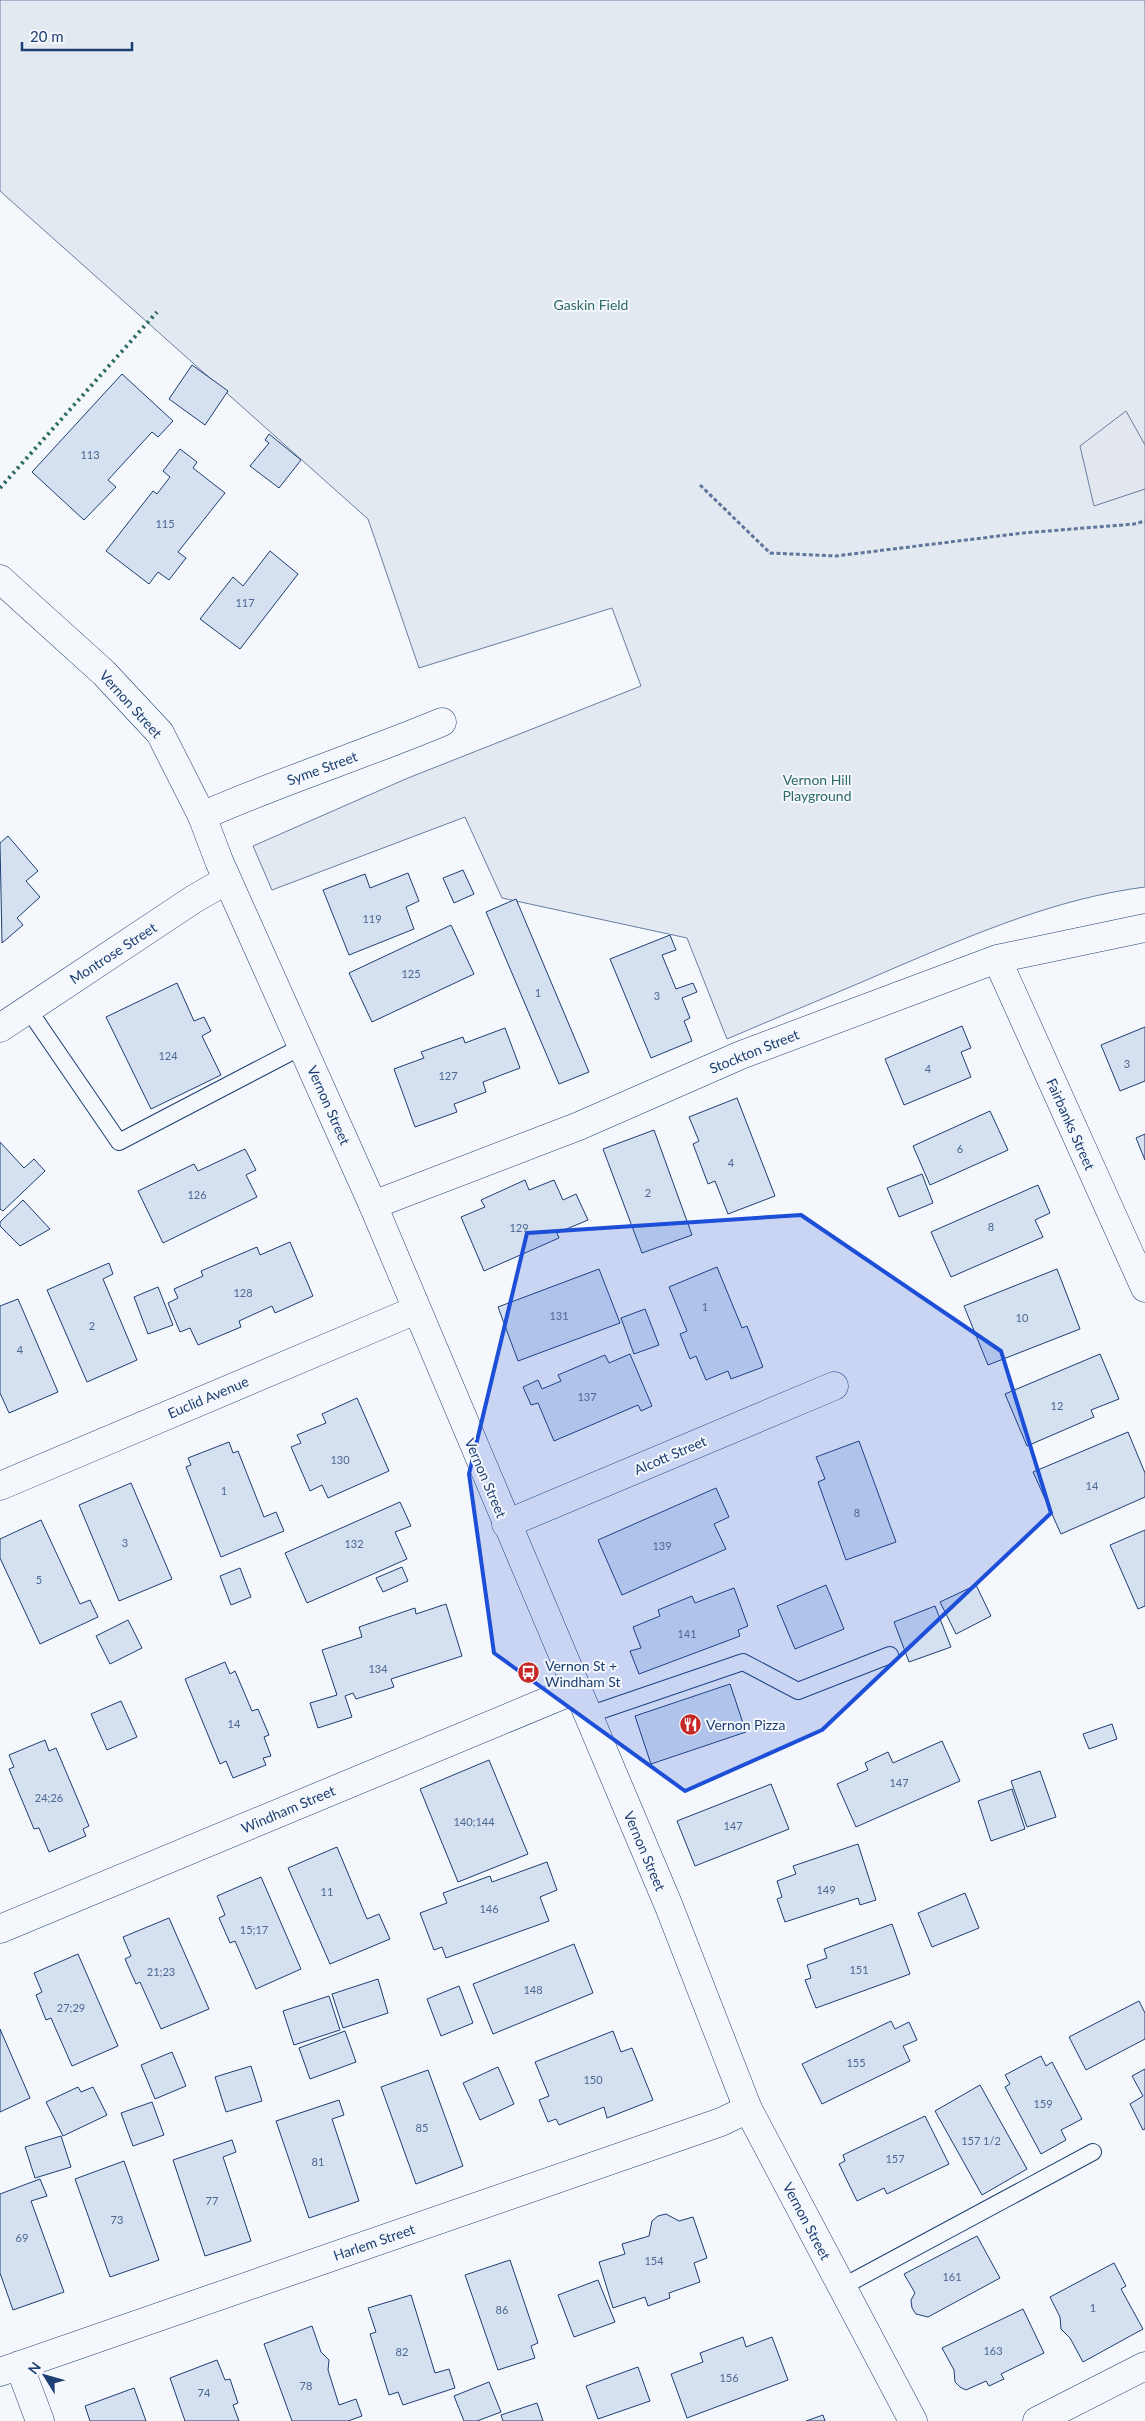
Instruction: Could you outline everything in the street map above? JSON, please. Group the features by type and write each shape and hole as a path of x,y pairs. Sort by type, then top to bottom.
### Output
{"street":[{"name":"Vernon Street","path":"0,579 104,673 160,733 202,816 227,880 303,1046 373,1206 668,1904 748,2109 912,2421"},
{"name":"Syme Street","path":"202,816 252,794 442,722"},
{"name":"Montrose Street","path":"0,1028 194,899 227,880"},
{"name":"Stockton Street","path":"373,1206 579,1126 741,1055 997,959 1110,933 1145,928"},
{"name":"Fairbanks Street","path":"997,959 1145,1288"},
{"name":"Euclid Avenue","path":"0,1486 416,1310"},
{"name":"Alcott Street","path":"506,1524 834,1386"},
{"name":"Windham Street","path":"0,1929 577,1689"},
{"name":"Harlem Street","path":"10,2369 720,2122 748,2109"},
{"path":"1037,2421 1145,2366"},
{"path":"10,2369 40,2421"}],"lane":[{"path":"28,1008 119,1142 303,1046"},
{"path":"588,1715 743,1662 798,1690 890,1654"},
{"path":"842,2287 1093,2152"}],"path":[{"path":"700,486 770,553 836,556 1023,533 1134,524 1145,521"}],"highlighted area":[{"path":"801,1215 1001,1351 1051,1513 822,1730 685,1791 494,1653 469,1474 527,1233"}],"green space":[{"name":"Gaskin Field","path":"0,0 1145,0 1145,887 1082,899 989,929 727,1039 687,938 502,898 465,817 272,890 253,846 408,778 641,686 612,608 419,668 368,519 0,191"}],"shaded area":[{"path":"1126,411 1145,445 1145,489 1094,506 1080,446"}],"building":[{"path":"192,365 228,391 205,425 169,399"},
{"path":"122,374 173,421 158,437 152,432 108,480 116,487 84,520 32,472"},
{"path":"269,434 301,460 279,488 250,466 269,443 265,440"},
{"path":"180,449 197,462 193,468 225,493 178,552 186,558 169,580 158,572 149,584 106,551 153,491 157,494 170,477 163,471"},
{"path":"270,551 298,574 240,649 200,619 233,577 243,586"},
{"path":"8,836 38,871 26,881 40,897 17,918 23,925 2,943 0,843"},
{"path":"463,870 474,894 454,903 443,878"},
{"path":"408,873 419,901 406,907 414,929 349,955 323,890 365,874 370,888"},
{"path":"516,899 589,1072 559,1084 486,912"},
{"path":"451,925 474,974 372,1022 349,973"},
{"path":"670,935 676,950 662,955 676,989 693,983 697,992 682,998 690,1018 684,1021 692,1041 651,1058 610,959"},
{"path":"177,983 194,1021 204,1017 211,1031 202,1036 221,1075 151,1109 106,1017"},
{"path":"962,1026 971,1048 961,1052 971,1077 904,1105 885,1059"},
{"path":"1145,1027 1145,1081 1120,1091 1101,1045"},
{"path":"505,1028 520,1068 483,1082 486,1092 454,1104 457,1112 415,1127 394,1069 424,1058 421,1052 463,1037 465,1043"},
{"path":"737,1098 775,1196 728,1214 715,1181 708,1184 693,1144 699,1141 689,1117"},
{"path":"990,1111 1008,1150 930,1185 913,1146"},
{"path":"654,1130 692,1235 642,1253 603,1149"},
{"path":"1145,1134 1145,1160 1136,1138"},
{"path":"0,1142 24,1168 34,1159 45,1171 3,1211 0,1209"},
{"path":"245,1149 256,1170 246,1175 257,1197 163,1243 138,1191 194,1164 198,1171"},
{"path":"922,1174 933,1203 899,1217 887,1188"},
{"path":"525,1180 529,1190 554,1180 563,1200 576,1194 588,1220 557,1233 559,1238 484,1271 461,1217 485,1207 481,1200"},
{"path":"1038,1185 1050,1213 1035,1220 1043,1237 951,1277 931,1232"},
{"path":"23,1200 50,1229 20,1246 0,1226 0,1222"},
{"path":"290,1242 313,1296 275,1313 272,1306 239,1321 241,1327 198,1345 190,1328 180,1332 168,1303 178,1298 174,1289 203,1276 201,1271 257,1247 260,1255"},
{"path":"109,1263 113,1274 103,1279 137,1360 87,1382 47,1290"},
{"path":"717,1267 742,1328 747,1326 763,1367 731,1379 728,1371 706,1380 696,1356 690,1359 680,1334 687,1331 669,1287"},
{"path":"599,1269 620,1323 518,1361 498,1307"},
{"path":"1057,1269 1080,1329 988,1365 964,1306"},
{"path":"158,1287 173,1325 148,1334 134,1297"},
{"path":"18,1299 58,1392 9,1413 0,1393 0,1306"},
{"path":"645,1309 659,1345 634,1354 621,1318"},
{"path":"630,1354 652,1406 641,1411 638,1405 554,1441 538,1403 531,1405 523,1387 538,1380 542,1389 561,1381 558,1375 605,1355 609,1363"},
{"path":"1100,1354 1119,1399 1091,1410 1094,1417 1027,1446 1005,1394"},
{"path":"357,1398 389,1471 328,1498 322,1485 310,1491 291,1447 301,1443 297,1435 326,1423 322,1414"},
{"path":"1128,1432 1145,1473 1145,1497 1061,1534 1033,1472"},
{"path":"859,1441 896,1542 846,1560 818,1482 825,1479 816,1457"},
{"path":"229,1442 233,1453 238,1451 264,1517 276,1512 284,1531 221,1557 186,1467 191,1465 188,1458"},
{"path":"131,1483 172,1579 119,1601 79,1505"},
{"path":"716,1488 729,1517 714,1524 726,1549 622,1595 598,1540"},
{"path":"400,1502 411,1526 395,1532 407,1559 307,1603 285,1553"},
{"path":"41,1520 80,1604 90,1600 98,1617 40,1644 0,1558 0,1539"},
{"path":"1145,1530 1145,1606 1138,1609 1110,1545"},
{"path":"402,1567 408,1581 383,1592 376,1578"},
{"path":"240,1568 251,1597 231,1605 220,1576"},
{"path":"826,1585 844,1629 795,1649 777,1606"},
{"path":"976,1585 991,1616 956,1634 940,1602"},
{"path":"734,1588 748,1626 738,1630 740,1636 639,1674 630,1651 641,1648 633,1627 660,1616 658,1610 692,1596 695,1603"},
{"path":"446,1604 462,1656 391,1679 394,1687 356,1699 353,1693 345,1696 352,1717 318,1728 310,1703 337,1695 322,1650 362,1637 359,1627 415,1608 416,1614"},
{"path":"935,1606 951,1647 909,1662 894,1622"},
{"path":"128,1620 142,1648 110,1664 96,1636"},
{"path":"225,1662 230,1674 235,1671 252,1711 258,1709 269,1735 264,1737 271,1756 263,1758 266,1765 233,1778 226,1761 220,1764 185,1679"},
{"name":"Vernon Pizza","path":"730,1684 746,1732 651,1764 635,1716"},
{"path":"121,1701 137,1737 107,1750 91,1714"},
{"path":"1112,1724 1117,1739 1089,1749 1083,1734"},
{"path":"45,1740 49,1751 56,1748 89,1826 83,1829 86,1836 49,1852 39,1828 34,1829 9,1769 14,1767 9,1755"},
{"path":"942,1741 960,1781 856,1827 837,1784 868,1770 865,1763 888,1752 893,1763"},
{"path":"489,1760 528,1854 458,1882 420,1789"},
{"path":"1040,1771 1056,1817 1027,1827 1011,1781"},
{"path":"771,1784 789,1829 695,1866 677,1821"},
{"path":"1012,1789 1025,1829 991,1841 978,1801"},
{"path":"858,1844 876,1900 860,1905 858,1898 785,1922 777,1899 782,1897 777,1881 796,1874 793,1866"},
{"path":"337,1847 367,1919 379,1914 390,1939 330,1964 288,1868"},
{"path":"547,1862 557,1890 540,1897 549,1921 446,1958 442,1947 434,1950 420,1913 447,1903 443,1893 490,1876 492,1882"},
{"path":"261,1877 301,1969 256,1989 235,1941 230,1943 219,1918 225,1915 217,1896"},
{"path":"965,1893 979,1928 932,1947 918,1913"},
{"path":"169,1918 209,2009 161,2029 140,1982 136,1984 125,1959 131,1956 123,1937"},
{"path":"892,1924 910,1974 816,2008 805,1980 811,1978 807,1965 827,1958 824,1949"},
{"path":"574,1944 593,1993 493,2034 473,1984"},
{"path":"78,1954 118,2046 72,2066 51,2018 46,2020 36,1995 42,1992 34,1973"},
{"path":"378,1979 388,2013 343,2028 332,1994"},
{"path":"459,1986 473,2023 441,2036 427,1999"},
{"path":"329,1996 340,2030 294,2045 283,2011"},
{"path":"1139,2001 1145,2013 1145,2039 1086,2070 1069,2037"},
{"path":"891,2021 895,2029 909,2022 917,2040 903,2046 910,2061 822,2104 802,2064"},
{"path":"0,2029 30,2098 0,2112"},
{"path":"345,2031 356,2062 310,2079 299,2048"},
{"path":"613,2031 621,2052 632,2048 653,2100 607,2118 604,2107 559,2125 556,2119 548,2122 539,2100 549,2096 535,2062"},
{"path":"172,2052 186,2086 155,2099 141,2065"},
{"path":"1041,2056 1046,2066 1052,2062 1082,2119 1061,2130 1066,2140 1041,2154 1005,2087 1010,2084 1005,2075"},
{"path":"251,2066 262,2101 226,2112 215,2077"},
{"path":"498,2067 514,2104 480,2120 463,2083"},
{"path":"1145,2069 1145,2129 1143,2130 1130,2104 1143,2096 1132,2076"},
{"path":"428,2070 463,2166 416,2184 381,2087"},
{"path":"980,2085 1027,2169 982,2195 935,2111"},
{"path":"78,2087 81,2092 93,2087 107,2115 63,2136 46,2102"},
{"path":"339,2100 344,2115 332,2119 359,2201 309,2218 276,2121"},
{"path":"152,2102 164,2135 133,2146 121,2113"},
{"path":"925,2116 949,2164 887,2194 884,2188 857,2201 839,2164 845,2161 843,2155"},
{"path":"61,2136 71,2167 35,2178 25,2147"},
{"path":"232,2140 236,2152 223,2157 251,2241 205,2256 173,2160"},
{"path":"124,2161 159,2260 110,2277 75,2179"},
{"path":"40,2179 47,2196 31,2201 64,2292 13,2310 0,2273 0,2194"},
{"path":"666,2214 679,2221 693,2217 707,2258 694,2263 700,2282 669,2293 670,2298 648,2306 645,2297 613,2308 599,2262 625,2254 622,2244 649,2236 652,2221 658,2216"},
{"path":"977,2236 1000,2278 928,2317 916,2314 912,2308 911,2300 915,2293 904,2274"},
{"path":"510,2260 538,2343 531,2346 535,2358 498,2370 465,2275"},
{"path":"1114,2263 1126,2286 1121,2289 1143,2329 1083,2362 1070,2338 1061,2329 1060,2317 1050,2297"},
{"path":"598,2280 615,2322 574,2337 558,2295"},
{"path":"411,2295 435,2373 449,2369 455,2388 403,2405 398,2392 389,2395 370,2334 376,2332 368,2308"},
{"path":"1023,2309 1044,2353 1001,2374 1004,2379 989,2386 986,2381 966,2390 960,2387 955,2382 954,2370 942,2348"},
{"path":"312,2326 321,2352 329,2360 328,2370 339,2405 356,2399 362,2416 348,2421 292,2421 264,2344"},
{"path":"743,2337 746,2347 772,2337 788,2380 687,2418 671,2374 703,2362 700,2353"},
{"path":"217,2360 225,2380 230,2379 238,2403 233,2405 239,2421 185,2421 170,2378"},
{"path":"638,2367 650,2401 598,2419 586,2386"},
{"path":"489,2382 501,2412 477,2421 464,2421 454,2396"},
{"path":"134,2388 146,2421 90,2421 85,2406"},
{"path":"537,2403 543,2421 503,2421 501,2415"},
{"path":"823,2415 825,2421 806,2421"}],"hedge":[{"path":"0,488 157,312"}],"place":[{"name":"Vernon St + Windham St","path":"529,1673"},
{"name":"Vernon Pizza","path":"690,1724"}],"park label":[{"name":"Vernon Hill Playground","path":"817,788"}]}
